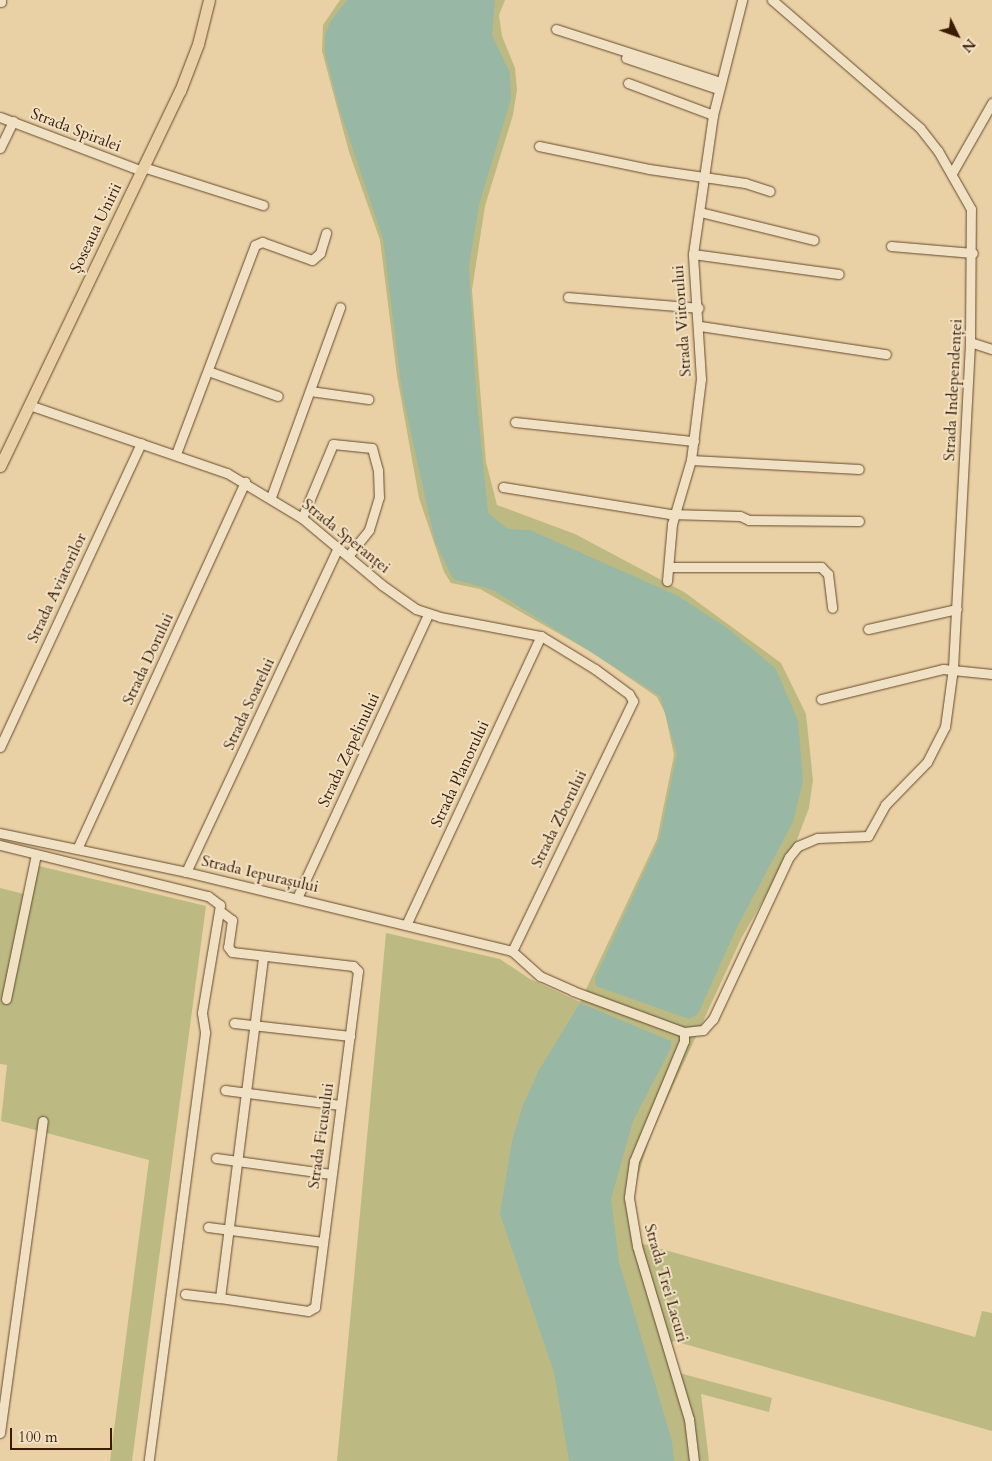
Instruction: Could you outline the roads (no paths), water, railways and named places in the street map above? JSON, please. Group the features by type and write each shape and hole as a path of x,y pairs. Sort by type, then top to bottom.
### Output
{"main road":[{"name":"Șoseaua Unirii","path":"0,466 186,78 209,0"}],"street":[{"name":"Strada Viitorului","path":"667,581 675,512 691,460 702,379 699,308 693,254 706,179 713,115 742,0"},
{"name":"Strada Independenței","path":"684,1032 703,1030 713,1019 767,901 798,846 825,836 868,836 885,805 915,777 936,748 949,712 953,668 970,342 973,253 971,209 952,173 913,121 772,0"},
{"path":"556,28 719,86"},
{"path":"600,48 719,86"},
{"path":"628,83 713,115"},
{"path":"952,173 992,103"},
{"name":"Strada Spiralei","path":"0,117 142,169 263,205"},
{"path":"0,148 13,121"},
{"path":"539,146 706,179 745,183 770,191"},
{"path":"700,212 814,240"},
{"path":"176,454 255,245 262,242 312,260 320,253 326,233"},
{"path":"891,246 973,253"},
{"path":"693,254 839,274"},
{"path":"568,297 699,308"},
{"path":"271,498 340,307"},
{"path":"700,326 886,354"},
{"path":"970,342 992,349"},
{"path":"208,371 278,396"},
{"path":"310,391 368,399"},
{"name":"Strada Speranței","path":"29,405 176,454 245,482 302,518 404,601 428,614 541,636 617,683 633,701"},
{"path":"515,422 694,441"},
{"name":"Strada Aviatorilor","path":"0,747 140,443"},
{"path":"302,518 333,444 372,448 378,470 379,497 369,530 348,556"},
{"path":"691,460 859,469"},
{"name":"Strada Dorului","path":"77,849 245,482"},
{"path":"503,487 670,514 675,512 740,516 749,520 858,521"},
{"name":"Strada Soarelui","path":"186,872 338,548"},
{"path":"670,567 821,567 828,574 832,608"},
{"path":"868,630 957,609"},
{"name":"Strada Zepelinului","path":"297,898 428,614"},
{"name":"Strada Planorului","path":"406,924 541,636"},
{"path":"821,699 901,678 953,668 992,674"},
{"name":"Strada Zborului","path":"512,951 633,701"},
{"name":"Strada Iepurașului","path":"0,833 186,872 512,951"},
{"name":"Strada Iepurașului","path":"0,845 208,896 220,908"},
{"path":"6,999 36,854"},
{"path":"149,1461 204,1043 202,1013 220,908"},
{"name":"Strada Ficusului","path":"185,1294 311,1310 315,1306 358,971 355,967 230,951 232,920 220,908"},
{"path":"512,951 552,982 684,1032"},
{"path":"220,1298 244,1092 263,956"},
{"path":"234,1023 350,1036"},
{"name":"Strada Trei Lacuri","path":"684,1032 684,1041 634,1161 629,1198 637,1246 690,1419 694,1461"},
{"path":"225,1090 340,1105"},
{"path":"0,1433 43,1121"},
{"path":"216,1158 331,1174"},
{"path":"208,1227 323,1242"}]}
